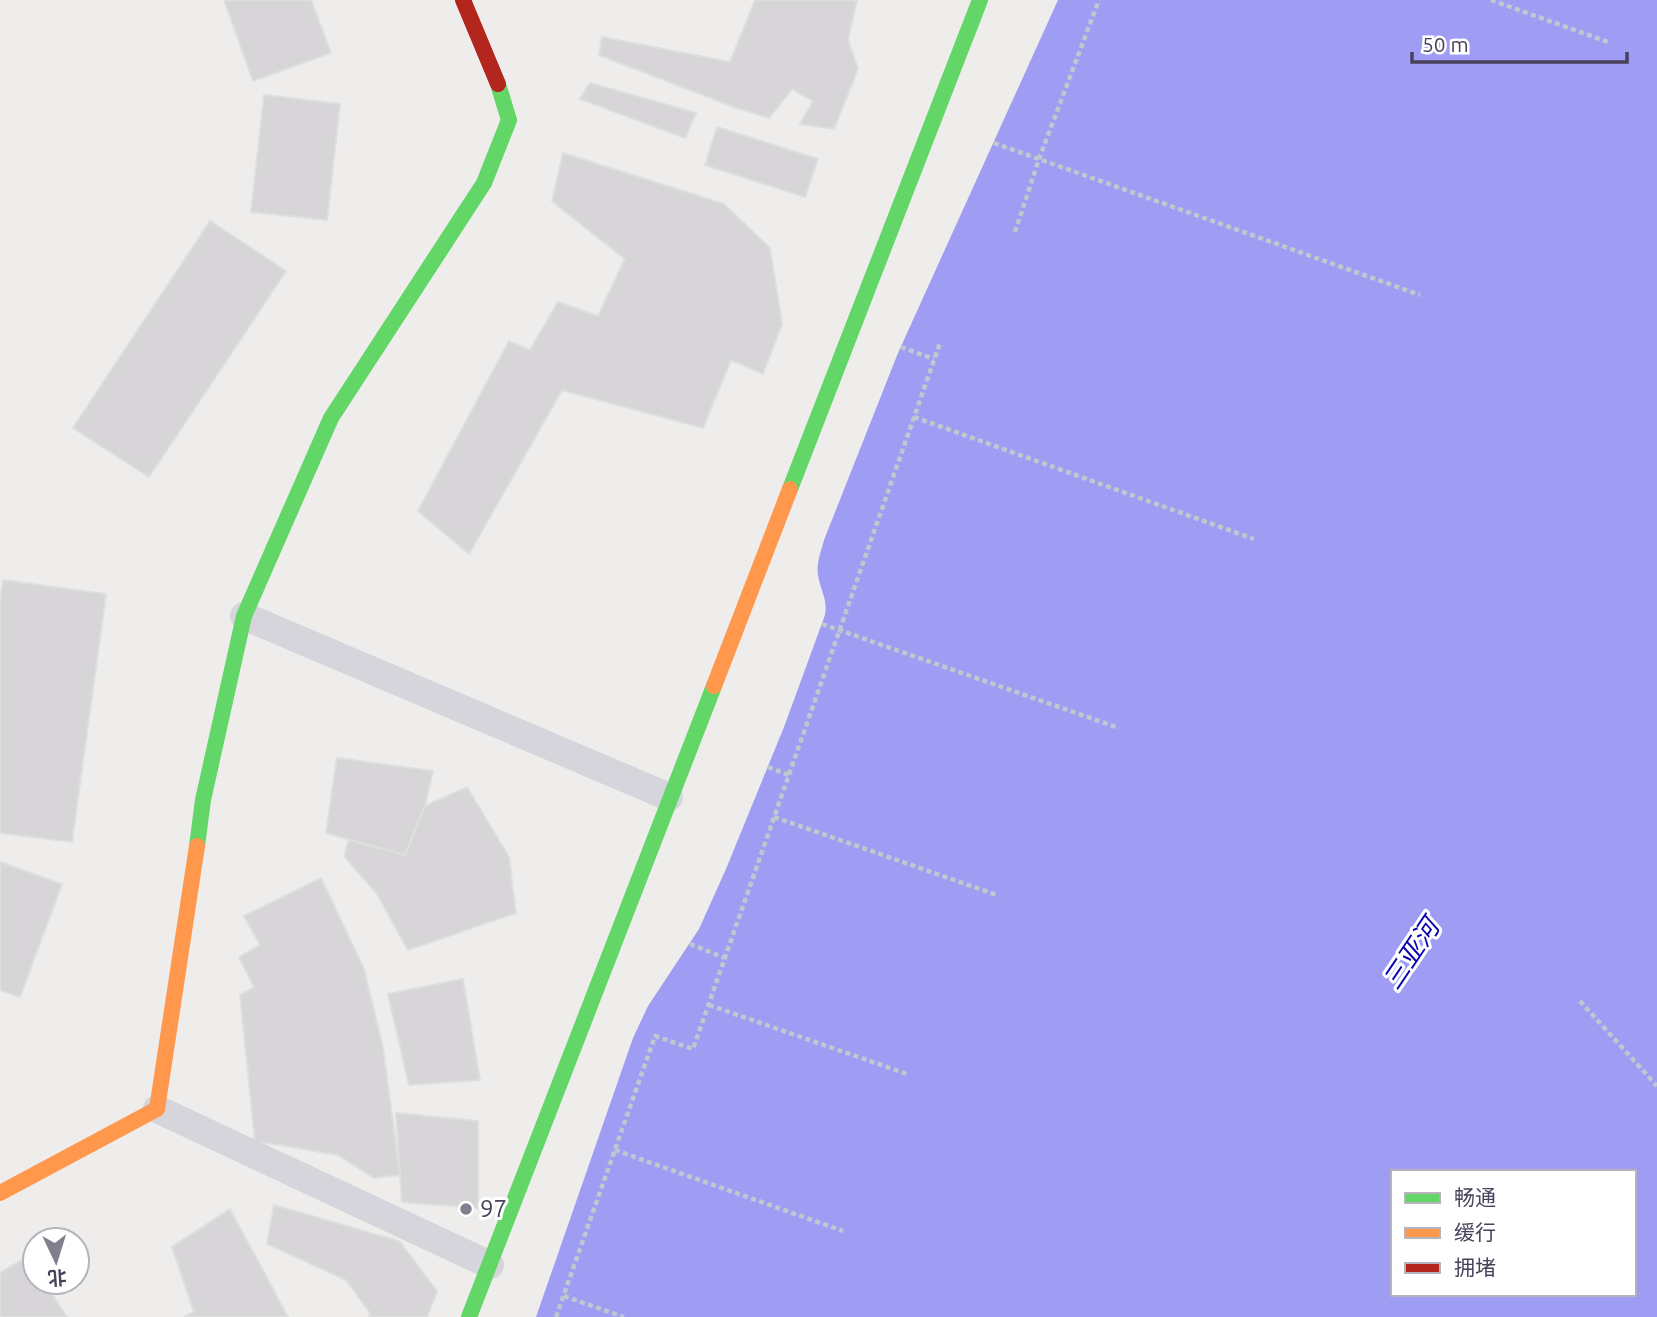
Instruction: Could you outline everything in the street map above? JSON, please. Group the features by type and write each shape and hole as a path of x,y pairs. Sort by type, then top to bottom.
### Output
{"street":[{"path":"157,1110 203,800 244,617 331,418 484,183 509,120 496,77 463,0"},
{"path":"469,1317 980,0"},
{"path":"244,617 669,797"},
{"path":"0,1193 157,1110"},
{"path":"157,1110 490,1265"}],"path":[{"path":"1015,232 1039,159 1099,0"},
{"path":"1491,0 1608,42"},
{"path":"994,143 1420,296"},
{"path":"556,1317 655,1036 693,1049 940,344"},
{"path":"901,347 934,359"},
{"path":"914,417 1254,539"},
{"path":"822,624 1119,728"},
{"path":"768,767 789,775"},
{"path":"774,817 997,895"},
{"path":"690,944 725,958"},
{"path":"1580,1001 1657,1086"},
{"path":"709,1005 907,1074"},
{"path":"615,1150 843,1231"},
{"path":"564,1296 624,1317"}],"water":[{"name":"三亚河","path":"1058,0 1657,0 1657,1317 536,1317 633,1038 648,1006 699,929 784,727 825,615 818,571 824,540 898,353"}],"building":[{"path":"224,0 311,0 331,53 253,81"},
{"path":"755,0 857,0 848,40 858,69 834,129 800,124 813,101 792,89 769,118 599,55 602,37 730,62"},
{"path":"590,83 696,113 685,138 580,99"},
{"path":"264,95 340,104 327,220 251,212"},
{"path":"717,127 818,159 805,197 705,165"},
{"path":"563,153 724,204 770,248 782,324 763,374 731,360 703,428 562,390 469,554 418,511 509,341 530,350 558,302 598,316 625,259 552,201"},
{"path":"210,221 286,271 149,477 73,428"},
{"path":"3,580 106,594 72,842 0,833 0,604"},
{"path":"337,758 433,771 425,806 405,855 326,833"},
{"path":"467,787 509,857 516,913 408,950 377,894 344,856 349,840 405,855 425,806"},
{"path":"0,862 62,884 20,997 0,990"},
{"path":"321,878 364,969 383,1048 400,1175 374,1178 338,1155 255,1141 240,995 254,987 239,957 260,945 244,916"},
{"path":"463,979 480,1080 409,1085 388,994"},
{"path":"396,1113 478,1121 478,1208 402,1202"},
{"path":"274,1205 399,1241 437,1291 427,1317 369,1317 370,1313 346,1280 267,1244"},
{"path":"230,1209 288,1317 184,1317 194,1312 172,1247"},
{"path":"21,1261 21,1296 53,1296 67,1317 0,1317 0,1273"}],"traffic: fast":[{"path":"790,489 980,0"},
{"path":"197,846 203,800 244,616 331,418 484,183 509,120 498,84"},
{"path":"469,1317 714,686"}],"traffic: slow":[{"path":"714,686 790,489"},
{"path":"0,1193 157,1109 197,846"}],"traffic: jam":[{"path":"463,0 498,84"}],"place":[{"name":"97","path":"466,1209"}]}
